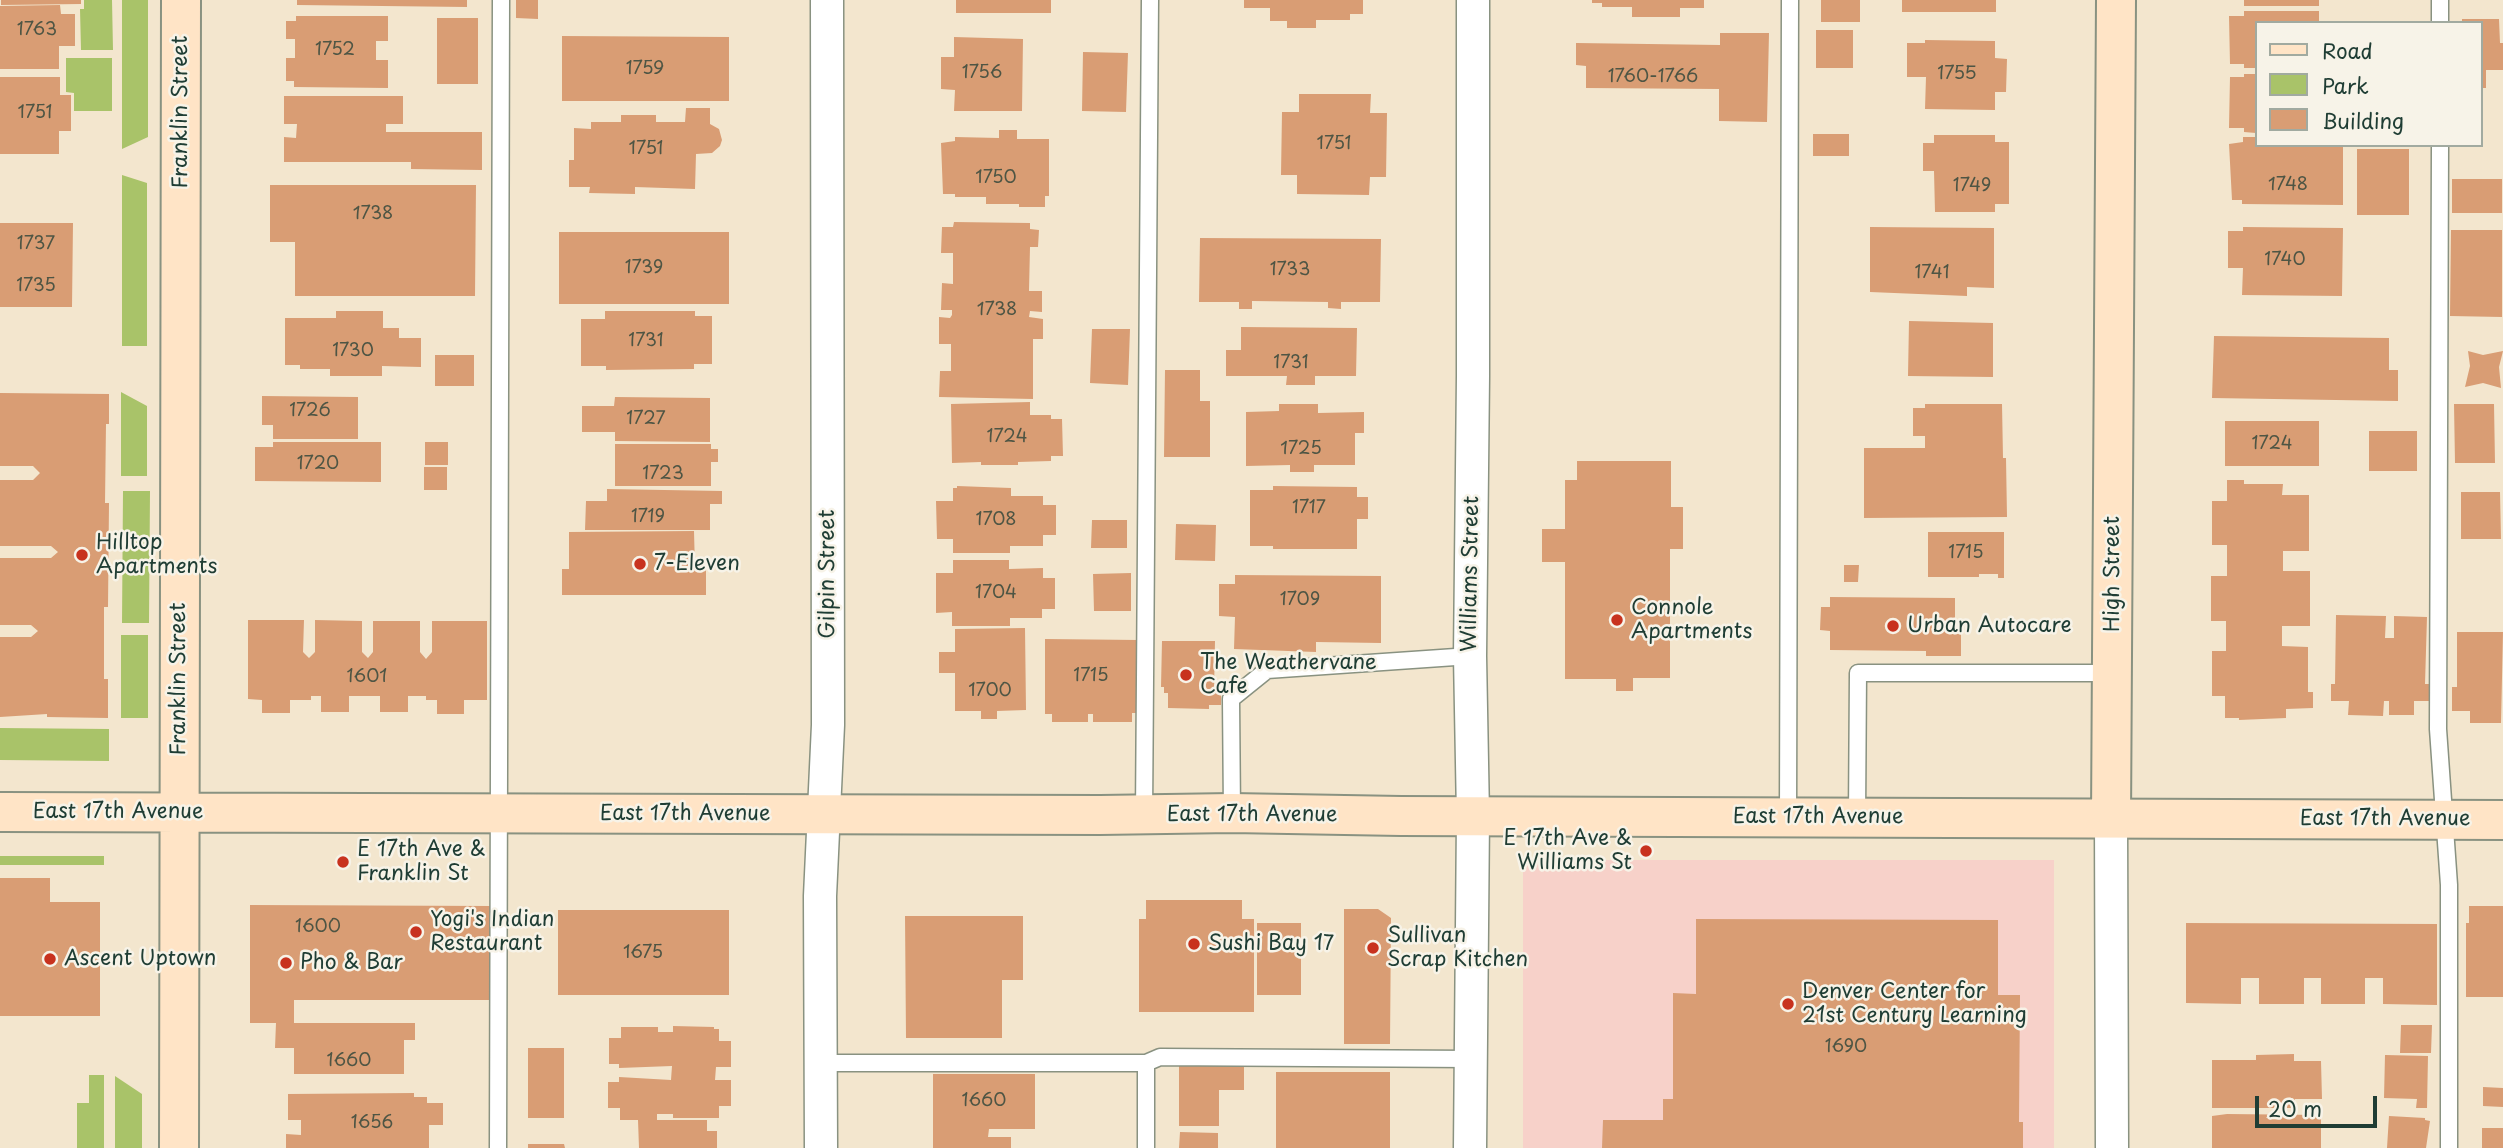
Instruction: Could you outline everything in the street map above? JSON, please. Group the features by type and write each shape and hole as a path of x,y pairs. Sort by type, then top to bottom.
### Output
{"main road":[{"name":"Franklin Street","path":"179,1148 181,0"},
{"name":"High Street","path":"2111,818 2116,0"},
{"name":"East 17th Avenue","path":"0,812 1232,813 2503,820"}],"street":[{"name":"Gilpin Street","path":"821,1148 820,896 828,725 827,0"},
{"name":"Williams Street","path":"1470,1148 1474,816 1470,656 1474,376 1474,0"},
{"name":"High Street","path":"2111,818 2112,1148"}],"lane":[{"path":"498,1148 501,0"},
{"path":"1144,815 1150,0"},
{"path":"1788,817 1790,0"},
{"path":"2440,0 2440,21"},
{"path":"2440,147 2438,729 2449,885 2449,1148"},
{"path":"1232,813 1231,699 1267,670 1470,656"},
{"path":"1857,817 1858,673 2112,673"},
{"path":"820,1063 1146,1063 1160,1057 1471,1059"},
{"path":"1146,1063 1146,1148"}],"shaded area":[{"name":"Denver Center for 21st Century Learning","path":"1523,860 2054,860 2054,1148 1523,1148"}],"green space":[{"path":"84,0 112,0 113,50 81,50 80,9 84,9"},
{"path":"122,0 148,0 148,137 122,149"},
{"path":"66,58 112,58 112,111 74,111 74,93 66,92"},
{"path":"122,175 147,183 147,346 122,346"},
{"path":"121,392 147,406 147,476 121,476"},
{"path":"123,491 150,491 149,623 122,623"},
{"path":"121,635 148,635 148,718 121,718"},
{"path":"0,728 109,729 109,761 0,760"},
{"path":"0,856 104,856 104,865 0,865"},
{"path":"89,1075 104,1075 104,1148 77,1148 77,1103 89,1103"},
{"path":"115,1076 142,1094 142,1148 115,1148"}],"building":[{"path":"1,0 81,0 81,4 1,5"},
{"path":"297,0 467,0 467,7 297,5"},
{"path":"516,0 538,0 538,19 516,18"},
{"path":"956,0 1051,0 1051,13 956,13"},
{"path":"1244,0 1363,0 1363,14 1350,14 1350,20 1316,20 1316,28 1287,28 1287,21 1270,21 1270,8 1244,8"},
{"path":"1592,0 1704,0 1704,8 1680,8 1680,17 1632,17 1632,7 1602,7 1602,3 1592,3"},
{"path":"1821,0 1860,0 1860,22 1821,22"},
{"path":"1902,0 1996,0 1996,12 1902,12"},
{"path":"2244,0 2319,0 2319,6 2244,6"},
{"path":"60,5 61,14 75,14 75,46 59,46 59,69 0,69 0,6"},
{"path":"2244,11 2319,11 2319,21 2254,21 2254,68 2244,68 2244,64 2230,64 2229,16 2244,16"},
{"path":"296,16 388,16 388,41 376,41 376,60 388,60 388,88 294,87 294,81 286,81 286,58 295,58 295,39 286,39 286,21 296,21"},
{"path":"437,18 478,18 478,84 437,84"},
{"path":"2499,19 2500,43 2503,43 2503,70 2486,70 2486,88 2482,88 2482,21 2462,21"},
{"path":"1816,30 1853,30 1853,68 1816,68"},
{"path":"1720,33 1769,33 1767,122 1719,121 1719,89 1586,88 1586,66 1576,65 1576,43 1720,45"},
{"path":"562,36 729,37 729,101 562,101"},
{"path":"954,37 1023,39 1022,111 954,111 955,90 941,89 941,57 954,57"},
{"path":"1925,40 1995,41 1995,58 2007,59 2006,92 1995,92 1995,110 1925,109 1926,77 1907,77 1907,43 1925,43"},
{"path":"1083,52 1128,53 1126,112 1082,111"},
{"path":"2244,74 2254,74 2254,133 2244,132 2244,128 2229,128 2230,77 2244,77"},
{"path":"0,77 60,77 60,95 71,95 71,131 59,131 59,154 0,154"},
{"path":"1299,94 1371,94 1370,113 1387,113 1386,177 1370,177 1369,195 1297,194 1297,175 1281,175 1282,112 1299,112"},
{"path":"284,96 403,96 403,124 386,124 386,132 482,132 482,170 411,169 411,162 284,162 284,137 296,138 297,124 284,124"},
{"path":"686,108 710,108 710,124 719,129 722,140 712,153 696,154 695,189 635,187 635,194 589,193 590,187 569,187 569,160 574,160 574,128 591,129 591,122 621,122 621,115 656,115 656,122 685,122"},
{"path":"999,130 1017,130 1017,139 1049,139 1049,196 1045,196 1045,207 986,204 986,197 955,197 955,194 943,194 941,143 955,141 955,137 999,138"},
{"path":"1813,134 1849,134 1849,156 1813,156"},
{"path":"1934,135 1995,135 1995,142 2009,142 2009,204 1995,204 1995,212 1935,212 1934,171 1923,171 1923,143 1934,143"},
{"path":"2243,137 2254,137 2254,147 2343,147 2343,205 2242,204 2242,200 2232,200 2229,144 2243,142"},
{"path":"2357,149 2409,149 2409,215 2357,215"},
{"path":"2452,179 2502,179 2502,213 2452,213"},
{"path":"270,185 476,185 475,296 295,296 295,242 270,242"},
{"path":"954,222 1030,223 1030,229 1039,230 1038,247 1030,247 1029,291 1042,291 1042,312 1030,311 1029,317 1043,319 1043,339 1033,339 1033,399 939,397 940,371 951,371 951,344 939,344 939,317 950,318 952,315 952,310 941,310 942,283 953,284 953,253 941,253 942,227 953,227"},
{"path":"0,223 73,223 72,307 0,307"},
{"path":"1870,227 1994,228 1994,288 1967,287 1967,296 1870,292"},
{"path":"2243,227 2343,228 2342,296 2242,295 2243,268 2228,268 2228,231 2243,231"},
{"path":"2451,230 2502,230 2502,317 2450,316"},
{"path":"559,232 729,232 729,304 559,304"},
{"path":"1200,238 1381,239 1380,302 1341,302 1341,309 1328,308 1328,302 1252,301 1252,309 1239,309 1239,302 1199,302"},
{"path":"336,311 383,311 383,328 399,328 399,338 421,338 421,367 382,366 382,376 330,376 330,369 300,369 300,365 285,365 285,318 336,318"},
{"path":"605,311 695,311 695,316 712,316 712,364 694,364 694,369 606,370 606,366 581,366 581,319 605,319"},
{"path":"1909,321 1993,323 1993,377 1908,376"},
{"path":"1241,327 1357,328 1356,376 1315,376 1315,385 1286,385 1287,376 1226,376 1226,350 1241,350"},
{"path":"1092,329 1130,329 1128,385 1090,383"},
{"path":"2214,336 2389,338 2389,370 2398,370 2398,401 2212,398"},
{"path":"2468,351 2483,355 2503,351 2499,367 2501,388 2483,383 2465,387 2470,366"},
{"path":"435,355 474,355 474,386 435,386"},
{"path":"1165,370 1200,370 1200,401 1210,401 1210,457 1164,457"},
{"name":"Hilltop Apartments","path":"0,393 109,394 105,503 109,503 108,607 104,607 104,679 108,679 108,718 47,717 47,714 0,717 0,637 31,637 38,631 31,625 0,625 0,558 51,558 58,552 51,546 0,546 0,480 33,480 40,473 33,466 0,466"},
{"path":"262,396 358,397 358,439 273,439 273,425 262,425"},
{"path":"615,397 710,398 710,442 615,441 615,432 582,432 582,406 614,406"},
{"path":"1030,402 1030,415 1051,415 1051,419 1062,419 1063,456 1051,456 1051,461 1018,462 1018,465 952,463 951,404"},
{"path":"1279,404 1318,404 1318,413 1364,412 1364,433 1355,433 1355,465 1314,465 1314,472 1290,472 1290,465 1246,466 1246,412 1279,411"},
{"path":"1925,404 2002,404 2007,517 1864,518 1864,448 1925,448 1925,436 1913,436 1913,408 1925,408"},
{"path":"2454,404 2494,404 2495,463 2455,463"},
{"path":"2225,421 2319,421 2319,466 2225,466"},
{"path":"2369,431 2417,431 2417,471 2369,471"},
{"path":"273,442 381,442 381,482 255,481 255,447 273,447"},
{"path":"425,442 448,442 448,465 425,465"},
{"path":"615,444 711,444 711,449 718,449 718,462 711,462 711,486 615,486"},
{"name":"Connole Apartments","path":"1577,461 1671,461 1671,507 1683,507 1683,549 1670,549 1670,678 1633,678 1633,691 1616,691 1616,679 1565,679 1565,562 1542,562 1542,529 1565,529 1565,480 1577,480"},
{"path":"424,467 447,467 447,490 424,490"},
{"path":"2227,480 2244,480 2244,484 2283,484 2282,495 2309,495 2309,551 2283,551 2283,571 2310,571 2310,626 2282,626 2282,646 2308,647 2308,692 2313,692 2313,708 2286,709 2286,718 2225,718 2225,696 2212,696 2212,651 2226,651 2226,621 2211,621 2211,576 2227,576 2227,545 2212,545 2212,501 2227,501"},
{"path":"1273,486 1357,487 1357,497 1368,497 1368,519 1357,519 1357,549 1273,549 1273,546 1250,546 1250,490 1273,490"},
{"path":"953,488 1011,488 1011,496 1043,496 1043,505 1056,505 1056,535 1043,535 1043,546 1010,546 1010,553 953,553 953,539 937,539 936,501 953,501"},
{"path":"607,489 722,491 722,504 710,504 710,530 585,530 586,501 607,501"},
{"path":"2461,492 2500,492 2501,539 2461,539"},
{"path":"1092,520 1127,520 1127,548 1091,548"},
{"path":"1176,524 1216,525 1215,561 1175,560"},
{"path":"694,531 695,569 706,569 706,595 562,595 562,569 569,569 569,532"},
{"path":"1928,532 2004,532 2004,578 1998,578 1998,574 1979,574 1979,577 1928,577"},
{"path":"953,560 1009,560 1009,569 1043,568 1043,578 1055,578 1055,609 1042,609 1042,618 1010,618 1010,626 952,626 952,612 936,613 936,573 953,573"},
{"path":"1844,565 1859,565 1858,582 1844,582"},
{"path":"1131,573 1131,611 1094,611 1093,574"},
{"path":"1235,575 1381,576 1381,643 1316,642 1316,652 1234,649 1235,617 1219,616 1219,584 1235,584"},
{"path":"1830,597 1955,598 1955,633 1961,633 1961,656 1926,656 1926,651 1830,650 1830,631 1820,630 1821,607 1830,607"},
{"path":"2336,615 2386,616 2385,638 2394,638 2394,616 2427,617 2425,684 2431,684 2430,701 2414,701 2414,715 2389,715 2389,701 2384,701 2383,716 2348,715 2349,701 2331,701 2331,684 2335,684"},
{"path":"248,620 304,620 303,652 309,658 315,652 315,620 362,621 362,652 368,658 373,652 373,621 420,621 420,652 426,659 432,652 432,621 487,621 487,700 464,700 464,714 437,714 437,700 426,700 426,696 408,696 408,712 380,712 380,696 349,696 349,712 321,712 321,696 311,696 311,700 290,700 290,713 262,713 262,700 248,699"},
{"path":"1025,628 1026,710 997,711 997,719 981,719 981,711 955,711 955,673 939,673 939,652 955,652 955,629"},
{"path":"2457,632 2503,632 2501,723 2470,723 2470,711 2452,711 2452,687 2457,687"},
{"path":"1045,639 1138,640 1138,713 1132,713 1132,722 1093,722 1093,714 1088,714 1088,722 1052,722 1052,714 1045,714"},
{"path":"1162,641 1215,641 1214,690 1221,690 1221,705 1209,705 1209,709 1168,708 1168,693 1164,693 1164,687 1161,687"},
{"name":"Ascent Uptown","path":"0,878 50,878 50,902 100,902 100,1016 0,1016"},
{"path":"1146,900 1242,900 1242,919 1254,919 1254,1012 1139,1012 1139,919 1146,919"},
{"path":"250,905 490,906 489,1000 294,1000 294,1023 415,1023 415,1040 404,1040 404,1074 294,1074 294,1048 275,1048 276,1023 250,1023"},
{"path":"2469,906 2503,906 2503,997 2466,997 2466,923 2469,923"},
{"path":"1344,909 1378,909 1391,918 1390,1044 1344,1044"},
{"path":"558,910 729,910 729,995 558,995"},
{"path":"905,916 1023,916 1023,980 1002,980 1002,1038 906,1038"},
{"name":"Denver Center for 21st Century Learning","path":"1696,919 1998,920 1998,995 2020,995 2019,1122 2023,1122 2023,1148 1602,1148 1603,1120 1663,1120 1663,1099 1673,1099 1673,993 1696,994"},
{"path":"1257,923 1301,923 1301,995 1257,995"},
{"path":"2186,923 2437,924 2437,1005 2383,1004 2383,978 2365,978 2365,1004 2321,1004 2321,978 2304,978 2304,1004 2259,1004 2259,978 2241,978 2241,1004 2186,1003"},
{"path":"2401,1025 2432,1025 2431,1053 2400,1053"},
{"path":"673,1026 714,1027 719,1029 719,1041 731,1041 731,1067 716,1067 715,1080 731,1080 731,1106 719,1106 719,1118 673,1118 673,1114 657,1114 657,1120 707,1120 707,1131 717,1131 717,1148 639,1148 638,1120 620,1120 620,1108 608,1108 608,1082 619,1082 619,1077 671,1080 672,1066 619,1068 619,1064 609,1064 609,1038 621,1038 621,1027 658,1027 658,1032 673,1032"},
{"path":"528,1048 564,1048 564,1118 528,1118"},
{"path":"2294,1054 2294,1061 2321,1061 2322,1099 2295,1099 2295,1108 2212,1108 2212,1060 2256,1060 2256,1055"},
{"path":"2385,1055 2428,1056 2427,1108 2416,1108 2417,1099 2384,1098"},
{"path":"1179,1066 1244,1066 1244,1090 1219,1090 1219,1126 1179,1126"},
{"path":"1276,1072 1390,1072 1390,1148 1276,1148"},
{"path":"933,1074 1035,1074 1035,1129 989,1129 988,1137 1011,1137 1011,1148 933,1148"},
{"path":"2483,1087 2503,1088 2503,1107 2483,1106"},
{"path":"414,1093 414,1097 427,1097 427,1103 443,1103 443,1125 429,1125 429,1148 286,1148 286,1134 301,1135 301,1120 288,1120 288,1094"},
{"path":"2321,1115 2321,1148 2212,1148 2212,1116"},
{"path":"2389,1116 2425,1118 2430,1121 2426,1148 2387,1148"},
{"path":"2482,1128 2503,1128 2503,1148 2482,1148"},
{"path":"1180,1132 1218,1133 1218,1148 1179,1148"},
{"path":"528,1144 564,1144 565,1148 528,1148"}],"place":[{"name":"Hilltop Apartments","path":"82,555"},
{"name":"7-Eleven","path":"640,564"},
{"name":"Connole Apartments","path":"1617,620"},
{"name":"Urban Autocare","path":"1893,626"},
{"name":"The Weathervane Cafe","path":"1186,675"},
{"name":"E 17th Ave & Williams St","path":"1646,851"},
{"name":"E 17th Ave & Franklin St","path":"343,862"},
{"name":"Yogi's Indian Restaurant","path":"416,932"},
{"name":"Sushi Bay 17","path":"1194,944"},
{"name":"Sullivan Scrap Kitchen","path":"1373,948"},
{"name":"Ascent Uptown","path":"50,959"},
{"name":"Pho & Bar","path":"286,963"},
{"name":"Denver Center for 21st Century Learning","path":"1788,1004"}]}
